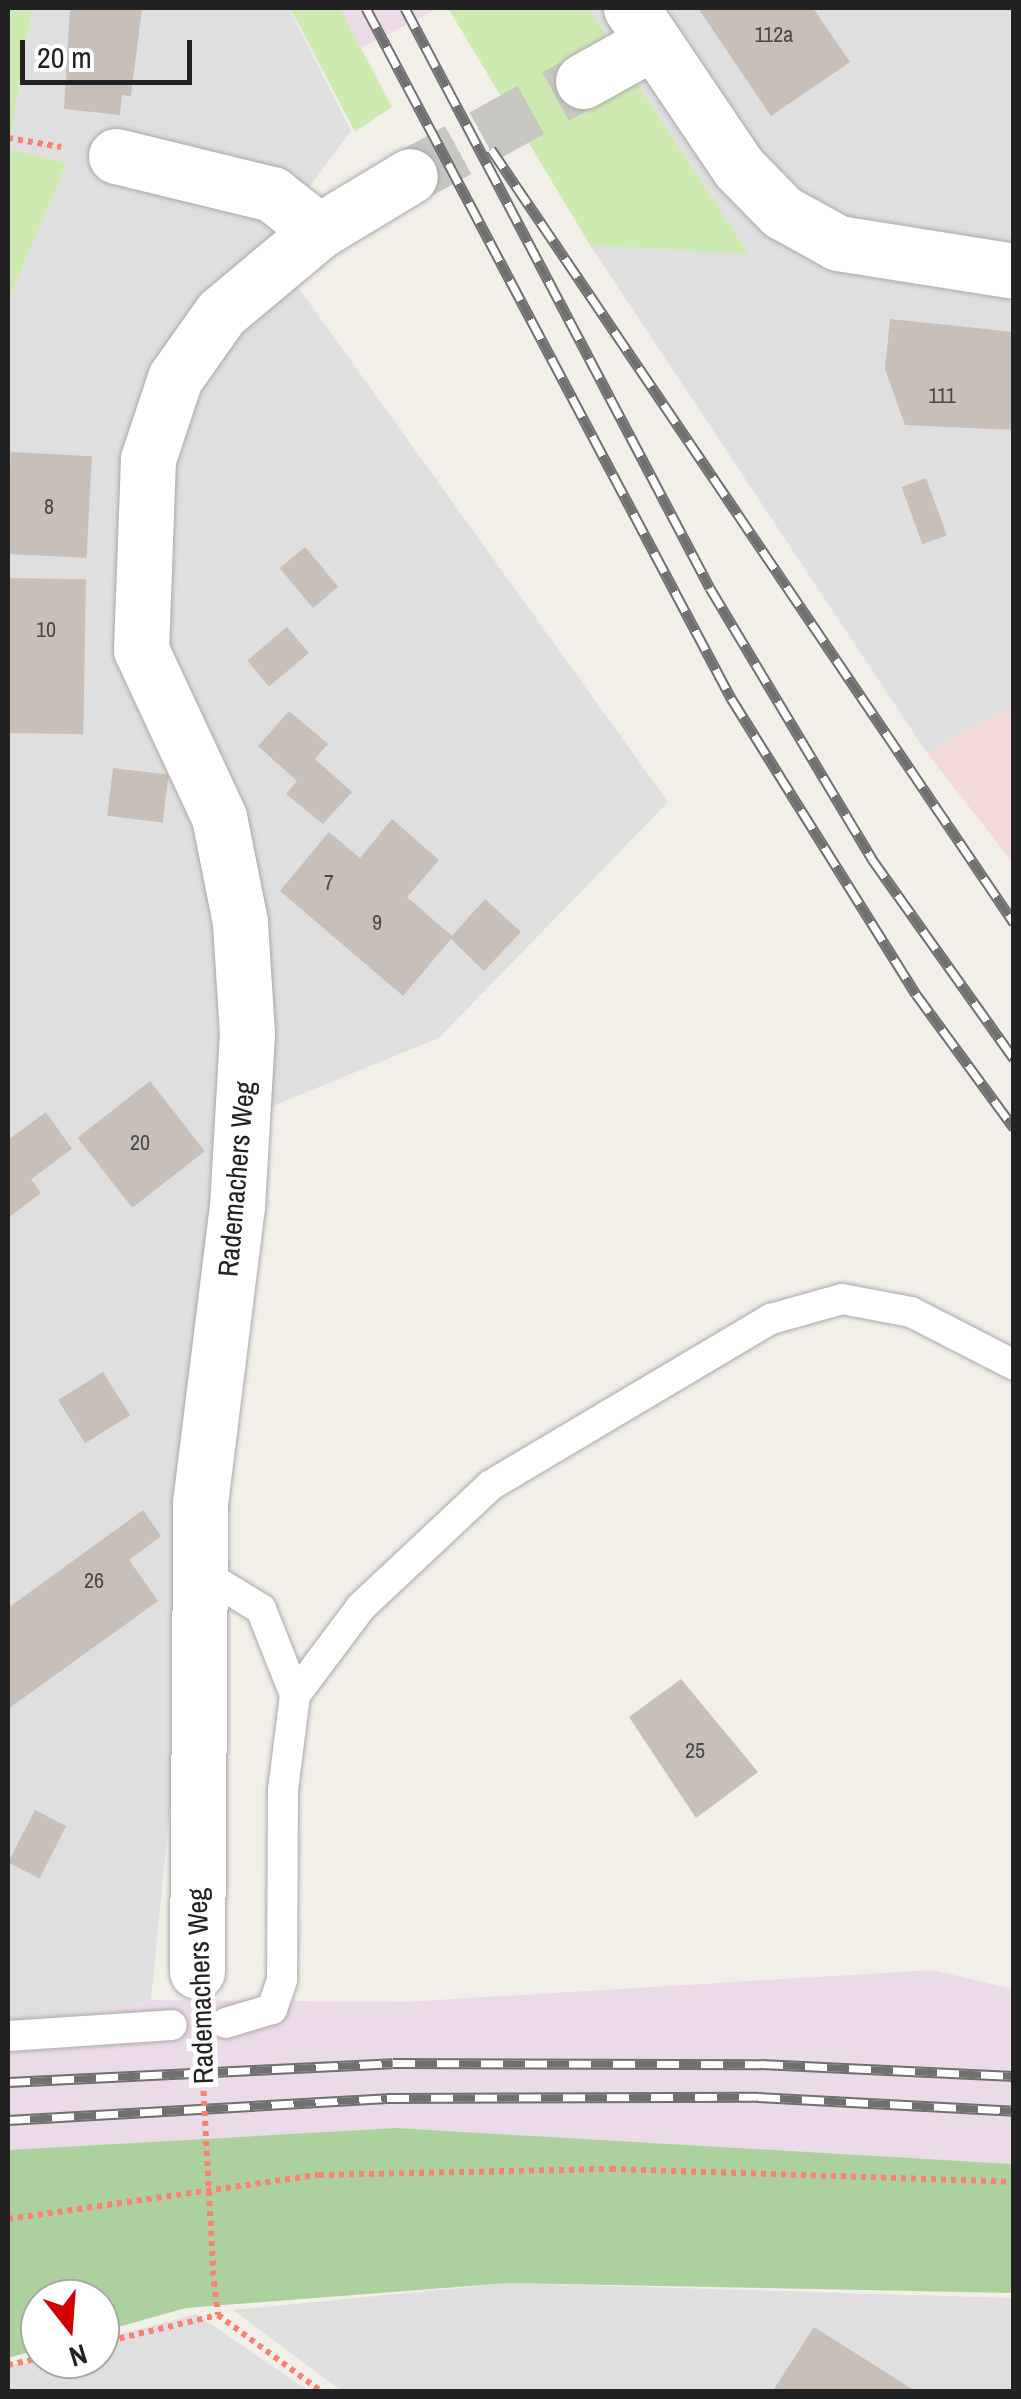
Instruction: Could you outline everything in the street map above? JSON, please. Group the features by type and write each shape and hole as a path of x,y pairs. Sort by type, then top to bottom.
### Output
{"street":[{"path":"583,81 641,26 782,212 857,247 1014,270"},
{"path":"116,156 272,194 319,231"},
{"name":"Rademachers Weg","path":"197,1970 198,1571 237,1207 246,1034 240,922 220,817 141,650 139,562 148,458 175,378 221,312 319,231 410,176"}],"lane":[{"path":"295,1695 361,1607 491,1486 772,1319 842,1299 911,1312 1014,1365"},
{"path":"198,1571 261,1609 295,1695 283,1790 282,1980 272,2009 226,2023"},
{"path":"8,2036 172,2025"}],"path":[{"name":"Rademachers Weg","path":"197,1970 218,2316"},
{"path":"8,2219 319,2175 611,2170 1014,2182"},
{"path":"120,2339 218,2316 322,2392"}],"shaded area":[{"path":"32,8 289,8 351,131 267,244 668,802 439,1038 221,1127 193,1571 151,2000 8,2027 8,302 67,163 9,150"},
{"path":"333,8 439,8 359,49"},
{"path":"588,8 1013,8 1013,706 927,753 590,245 748,253"},
{"path":"1013,706 1013,863 927,753"},
{"path":"933,1970 1013,1989 1013,2164 396,2128 8,2150 8,2027 151,2000 404,2002"},
{"path":"509,2283 1013,2298 1013,2391 342,2391 233,2310"},
{"path":"196,2314 309,2391 8,2391 8,2364 20,2363 20,2379 120,2379 120,2335"}],"green space":[{"path":"8,8 32,8 9,149 67,163 8,302"},
{"path":"290,8 340,8 392,107 355,132"},
{"path":"448,8 588,8 749,254 590,245"},
{"path":"396,2128 1013,2164 1013,2293 509,2283 186,2308 120,2326 120,2279 20,2279 20,2355 8,2358 8,2150"}],"building":[{"path":"70,8 142,8 131,96 122,95 120,115 64,109"},
{"path":"698,8 813,8 850,62 771,116"},
{"path":"890,319 1014,332 1014,430 905,425 885,369"},
{"path":"11,452 92,456 87,558 8,554"},
{"path":"926,478 947,535 922,544 902,487"},
{"path":"305,547 338,587 313,608 280,568"},
{"path":"8,578 86,579 83,734 8,733"},
{"path":"287,627 309,653 269,686 247,660"},
{"path":"289,711 328,744 315,759 352,792 323,824 286,794 297,781 258,746"},
{"path":"113,768 169,775 163,822 107,816"},
{"path":"392,819 439,860 407,897 452,936 485,899 521,932 484,971 451,939 403,996 280,891 329,832 360,858"},
{"path":"150,1081 205,1151 132,1208 78,1138"},
{"path":"46,1112 72,1149 31,1179 41,1193 8,1218 8,1140"},
{"path":"103,1372 130,1415 85,1443 58,1400"},
{"path":"143,1510 161,1536 129,1560 158,1601 8,1709 8,1608"},
{"path":"681,1679 758,1772 696,1818 629,1717"},
{"path":"35,1810 66,1826 39,1878 8,1863"},
{"path":"814,2327 917,2392 772,2392"}],"tunnel":[{"path":"410,176 583,81"}],"railway":[{"path":"366,8 731,698 916,994 1014,1128"},
{"path":"405,8 710,588 872,859 1014,1059"},
{"path":"491,149 1014,923"},
{"path":"8,2082 393,2063 761,2064 1014,2076"},
{"path":"8,2120 387,2098 758,2097 1014,2111"}]}
